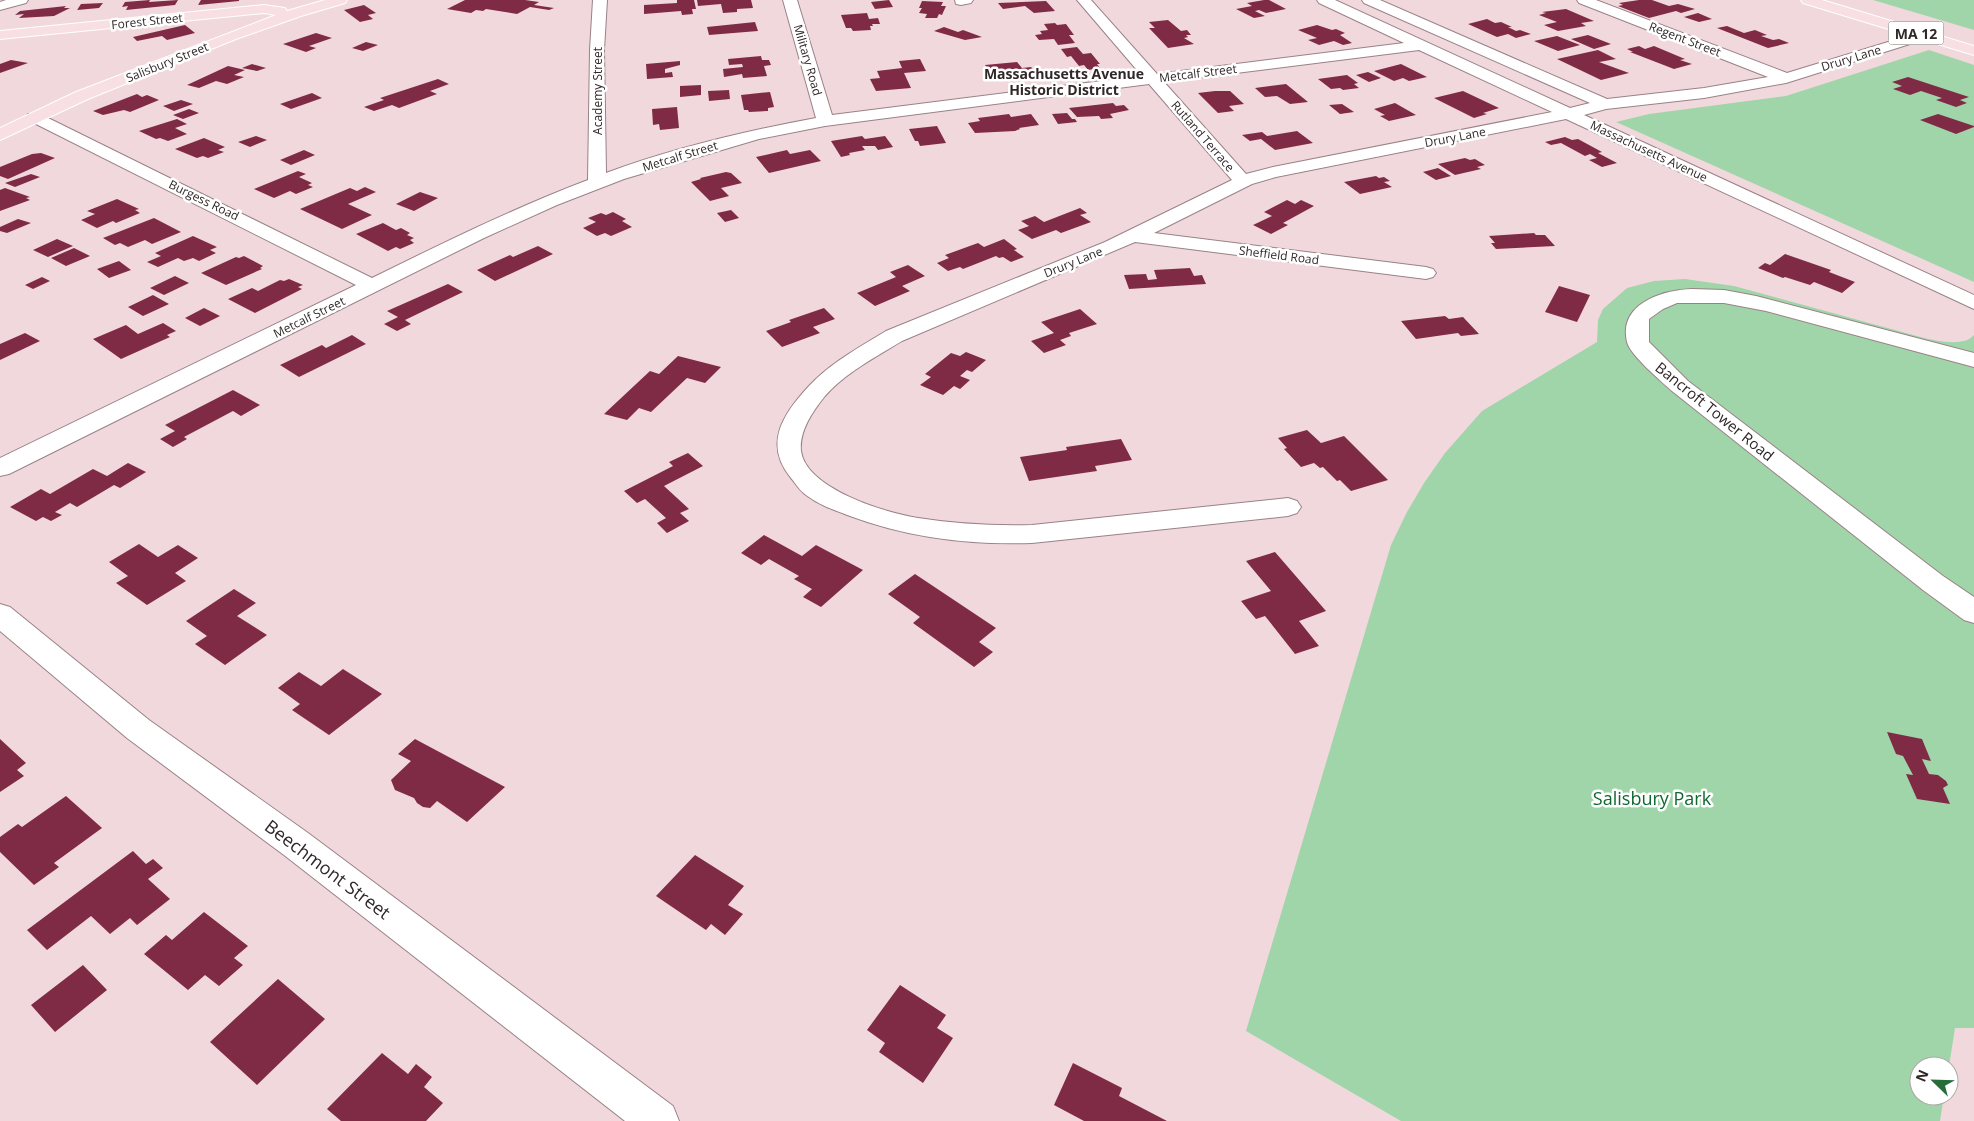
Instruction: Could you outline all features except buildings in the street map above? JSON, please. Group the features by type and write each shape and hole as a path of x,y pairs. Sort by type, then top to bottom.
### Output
{"main road":[{"name":"Salisbury Street","path":"0,135 34,117 145,71 294,13 340,0"},
{"name":"MA 12","path":"1808,0 1974,51"},
{"name":"Forest Street","path":"0,35 264,9 294,13"}],"street":[{"path":"0,6 21,0"},
{"name":"Academy Street","path":"597,182 597,50 600,0"},
{"name":"Military Road","path":"790,0 826,121"},
{"name":"Rutland Terrace","path":"1084,0 1152,79 1201,131 1243,182"},
{"name":"Massachusetts Avenue","path":"1324,0 1974,303"},
{"name":"Massachusetts Avenue","path":"1369,0 1605,104"},
{"name":"Regent Street","path":"1584,0 1786,78"},
{"name":"Drury Lane","path":"1288,507 1032,534 994,535 916,527 856,510 832,500 813,488 793,464 789,451 790,435 806,404 831,378 861,356 894,336 1131,236 1243,182 1266,174 1568,114 1605,104 1704,93 1786,78 1924,35"},
{"name":"Metcalf Street","path":"0,468 477,234 597,182 701,149 757,134 826,121 1420,45"},
{"name":"Burgess Road","path":"34,117 373,286"},
{"name":"Sheffield Road","path":"1131,236 1426,274"},
{"name":"Bancroft Tower Road","path":"1974,360 1782,309 1724,298 1692,295 1670,298 1649,306 1638,318 1638,343 1680,386 1933,583 1974,612"},
{"name":"Beechmont Street","path":"0,614 138,729 296,844 658,1121"}],"green space":[{"path":"1873,0 1974,0 1974,30"},
{"path":"1929,50 1974,65 1974,282 1616,122 1649,114 1786,96"},
{"name":"Salisbury Park","path":"1685,279 1734,286 1943,342 1964,341 1974,335 1974,1028 1955,1028 1951,1056 1909,1056 1909,1106 1942,1106 1940,1121 1401,1121 1246,1031 1391,545 1407,512 1445,453 1482,411 1597,342 1598,320 1603,309 1627,288 1654,281"}],"district":[{"name":"Massachusetts Avenue Historic District","path":"1064,82"}]}
